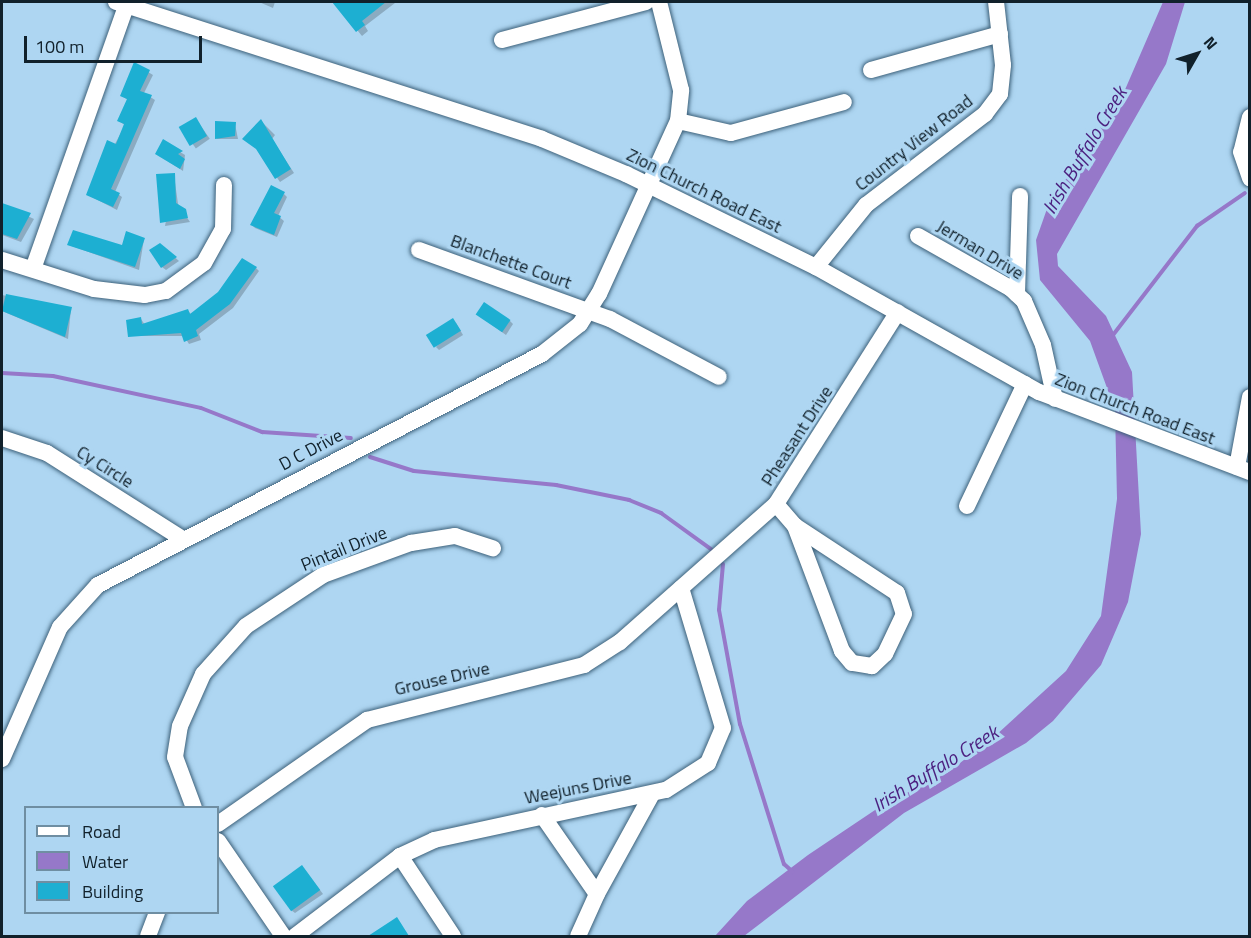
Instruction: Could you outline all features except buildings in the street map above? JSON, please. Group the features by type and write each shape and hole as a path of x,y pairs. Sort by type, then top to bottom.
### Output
{"street":[{"path":"502,40 646,2"},
{"name":"D C Drive","path":"2,759 47,650 74,606 109,578 542,354 589,311 678,121 681,90 659,2"},
{"name":"Country View Road","path":"816,267 866,205 985,114 1004,82 996,2"},
{"path":"33,269 121,4"},
{"name":"Zion Church Road East","path":"121,4 542,139 650,185 816,267 1063,403 1243,469"},
{"path":"871,70 1000,34"},
{"path":"678,121 730,133 844,102"},
{"path":"1250,117 1241,152 1250,178"},
{"path":"2,260 94,289 145,295 166,291 204,263 223,228 224,185"},
{"path":"1017,294 1020,196"},
{"name":"Jerman Drive","path":"918,236 1017,294 1035,320 1063,403"},
{"name":"Blanchette Court","path":"419,250 589,311 718,377"},
{"name":"Pheasant Drive","path":"681,588 776,504 898,312"},
{"path":"967,507 1025,384"},
{"path":"1243,469 1250,397"},
{"name":"Cy Circle","path":"2,438 47,453 184,540"},
{"path":"776,504 795,526 897,593 904,614 885,654 872,666 852,663 842,651 795,526"},
{"name":"Pintail Drive","path":"194,806 175,757 180,726 203,674 246,627 323,575 411,543 455,536 493,548"},
{"name":"Weejuns Drive","path":"296,936 400,856 463,831 652,794 689,778 708,763 722,740 718,709 681,588"},
{"name":"Grouse Drive","path":"219,823 367,720 593,662 681,588"},
{"path":"578,936 597,894 652,794"},
{"path":"542,815 597,894"},
{"path":"219,842 283,936"},
{"path":"400,856 453,936"},
{"path":"147,936 156,914"}],"water":[{"path":"1163,2 1185,2 1166,64 1057,254 1058,266 1106,316 1132,372 1141,534 1128,602 1101,665 1053,721 1026,743 904,813 744,936 715,936 747,901 808,855 884,804 947,773 995,736 1066,671 1101,616 1117,499 1115,410 1090,341 1040,280 1036,240 1048,206 1124,92"}],"waterway":[{"path":"1113,335 1197,226 1245,193"},
{"path":"2,373 53,376 201,408 262,432 351,438"},
{"path":"370,457 414,471 556,485 629,500 661,513 711,549"},
{"path":"723,564 719,610 740,724 784,864 793,872"}],"water label":[{"name":"Irish Buffalo Creek","path":"1084,150"},
{"name":"Irish Buffalo Creek","path":"935,768"}]}
